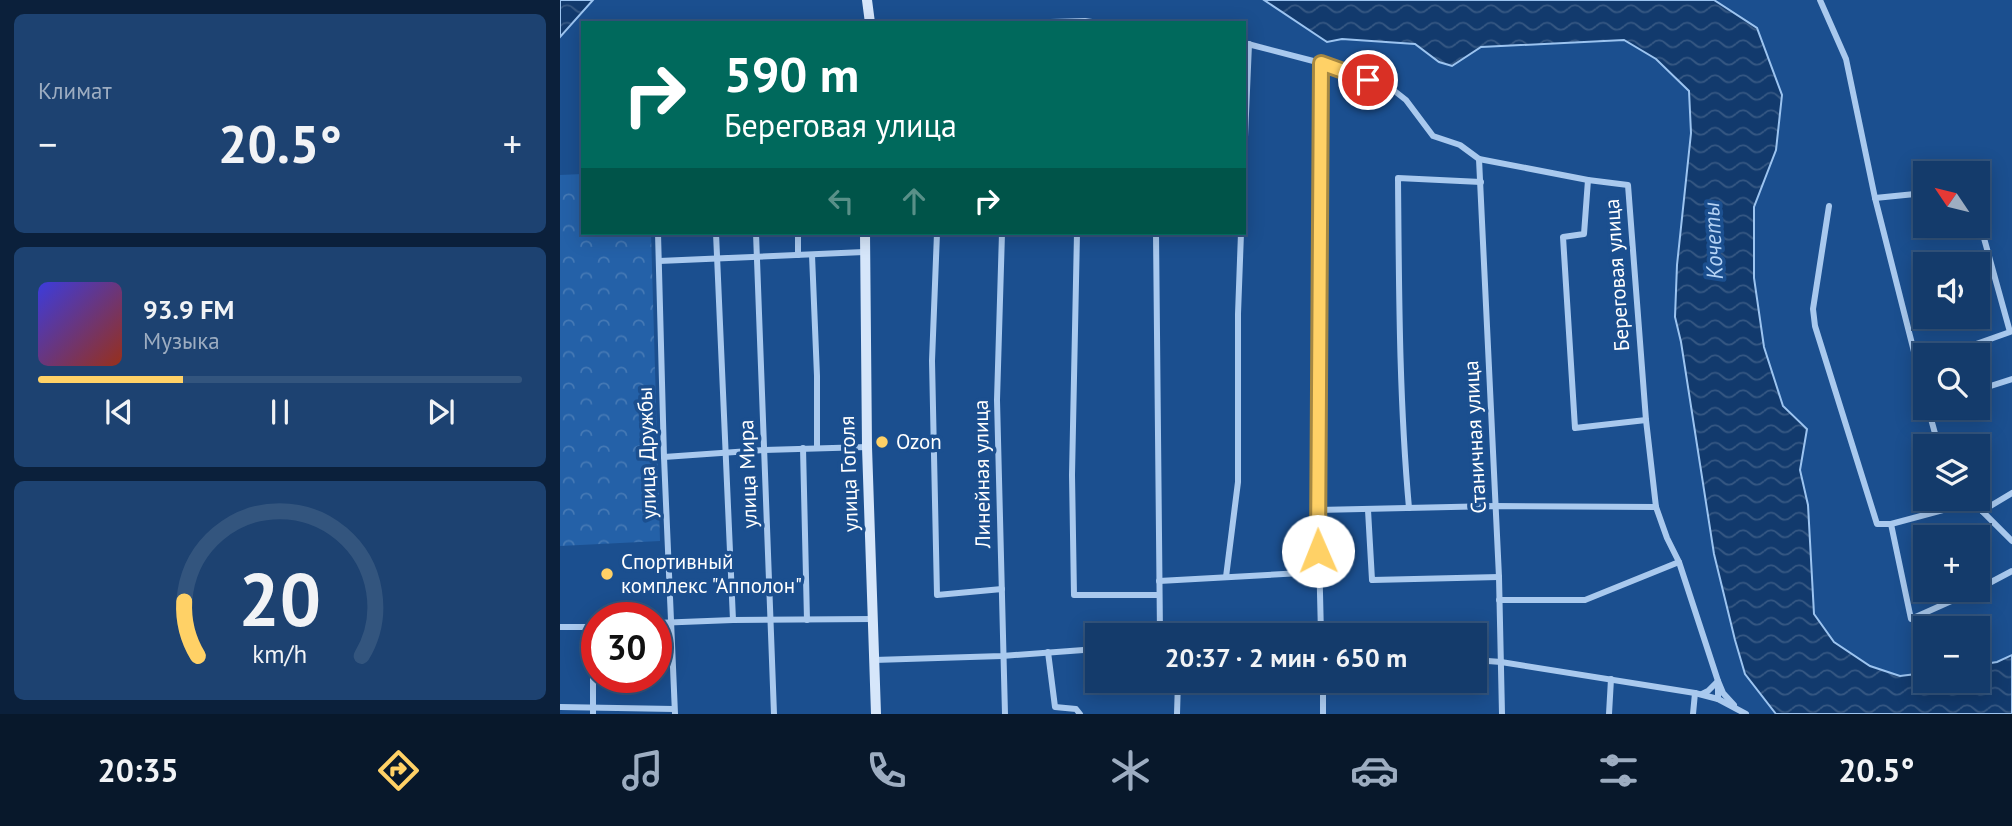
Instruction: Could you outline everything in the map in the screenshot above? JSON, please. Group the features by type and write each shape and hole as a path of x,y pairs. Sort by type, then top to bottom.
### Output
{"street":[{"path":"867,0 870,21"},
{"path":"1820,0 1846,59 1875,198 1915,343"},
{"path":"1246,83 1247,44"},
{"name":"Береговая улица","path":"1247,44 1321,63 1392,89 1406,100 1433,136 1460,145 1479,159 1628,185 1646,420 1656,507 1679,562 1718,681 1718,699"},
{"path":"1321,63 1318,510 1321,623"},
{"name":"Станичная улица","path":"1479,159 1499,578 1502,714"},
{"path":"1409,508 1399,340 1398,178 1480,181"},
{"path":"1588,180 1584,234 1563,237 1575,428 1646,420"},
{"path":"1875,198 1913,194"},
{"path":"1829,206 1814,309 1815,326 1877,524 1891,524 1937,511"},
{"name":"улица Дружбы","path":"658,235 669,602"},
{"path":"716,235 733,620"},
{"name":"улица Мира","path":"756,235 774,714"},
{"path":"798,235 798,255"},
{"name":"улица Гоголя","path":"865,235 867,447 876,714"},
{"path":"937,235 932,361 937,595 1002,589"},
{"name":"Линейная улица","path":"1002,235 997,400 1005,714"},
{"path":"1077,235 1072,475 1074,595 1160,595"},
{"path":"1156,235 1160,623"},
{"path":"1226,577 1238,482 1241,235"},
{"path":"1979,343 2010,332 1984,238"},
{"path":"659,261 864,253"},
{"path":"812,255 817,448"},
{"path":"1990,386 2012,379"},
{"path":"664,457 803,448 867,447"},
{"path":"803,448 807,620"},
{"path":"2012,493 1982,512 2012,541"},
{"path":"1318,510 1495,506 1656,507"},
{"path":"1368,510 1372,580 1499,578"},
{"path":"1891,524 1911,619 1948,602"},
{"path":"1499,600 1585,600 1679,562"},
{"path":"1990,582 2012,571"},
{"path":"1159,581 1319,572"},
{"path":"672,622 873,619"},
{"path":"560,627 581,627"},
{"path":"874,660 1002,656 1085,650"},
{"path":"1048,652 1055,707 1076,709 1080,714"},
{"path":"1487,661 1698,694 1718,699 1743,712"},
{"name":"улица Дружбы","path":"672,666 674,711"},
{"path":"1609,714 1611,679"},
{"path":"1698,694 1708,691 1718,681 1728,700 1743,712"},
{"path":"593,693 593,711"},
{"path":"1177,714 1178,693"},
{"path":"1323,693 1323,714"},
{"path":"1693,714 1698,694"},
{"path":"560,707 593,711 674,711"}],"green space":[{"path":"581,174 581,235 651,235 660,541 560,546 560,175"}],"water":[{"path":"560,0 593,0 560,37"},
{"name":"Кочеты","path":"1264,0 1714,0 1757,28 1782,95 1776,150 1754,207 1754,278 1764,347 1783,406 1807,429 1800,470 1808,505 1814,614 1834,642 1870,666 1900,676 1913,674 1913,693 1990,693 1990,663 2012,655 2012,714 1776,714 1745,674 1714,554 1675,317 1677,265 1691,133 1689,91 1656,59 1624,40 1481,47 1452,66 1439,62 1415,44 1342,39 1327,42"}],"place":[{"name":"Ozon","path":"882,442"},
{"name":"Спортивный комплекс \"Апполон\"","path":"607,574"}],"route":[{"path":"1318,551 1321,63 1368,80"}]}
